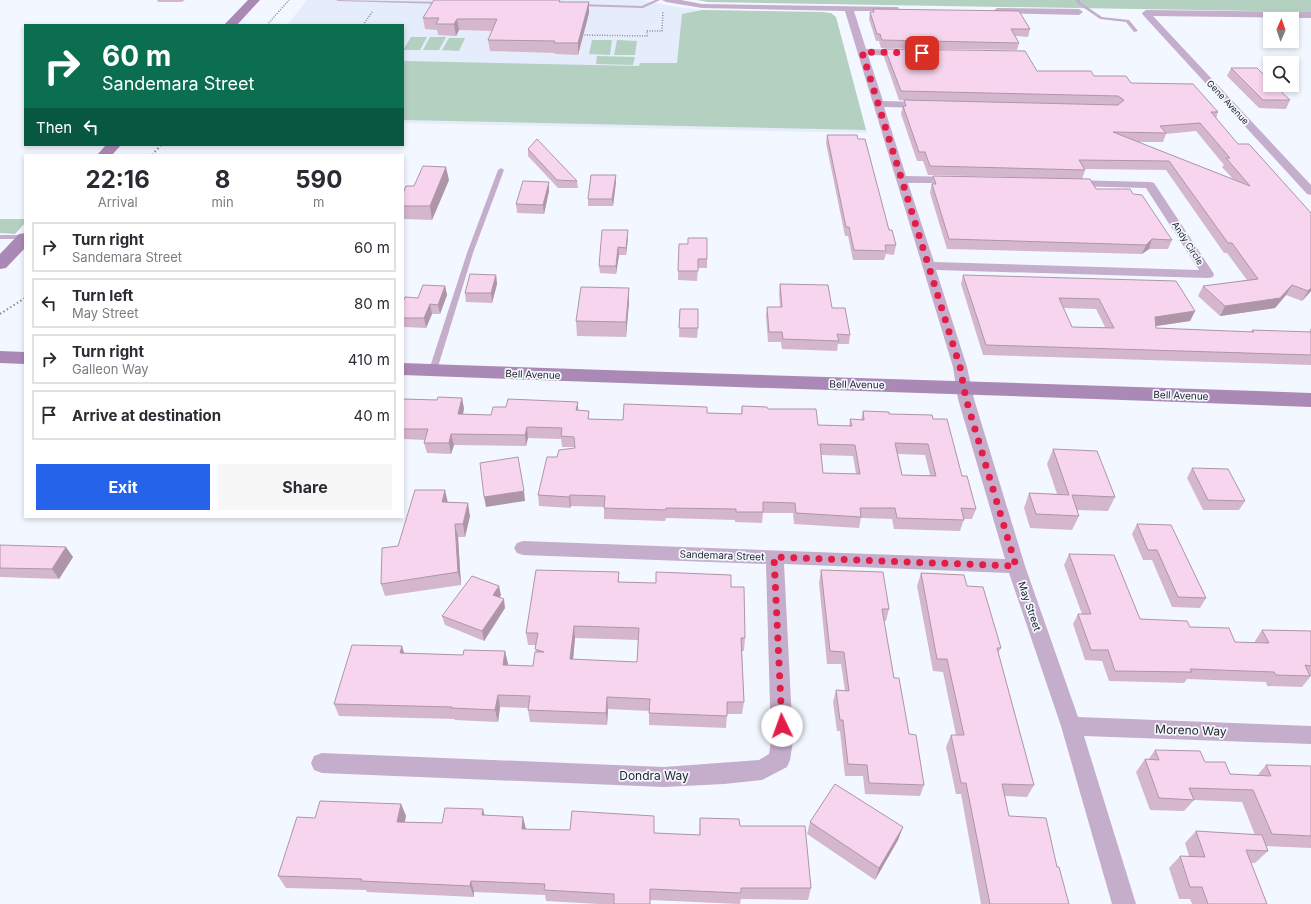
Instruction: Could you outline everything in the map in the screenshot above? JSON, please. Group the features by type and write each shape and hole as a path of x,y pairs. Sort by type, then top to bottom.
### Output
{"main road":[{"path":"231,24 254,0"},
{"path":"105,154 113,146"},
{"path":"0,264 24,239"},
{"path":"0,357 24,358"},
{"name":"Bell Avenue","path":"404,369 743,382 963,387 1311,400"}],"street":[{"path":"666,0 702,6 904,10"},
{"name":"May Street","path":"849,9 960,367 963,387 1016,566 1071,726 1124,904"},
{"path":"992,11 1079,12"},
{"name":"Gene Avenue","path":"1311,15 1146,13 1311,192"},
{"path":"862,52 917,53"},
{"path":"878,104 934,105"},
{"path":"901,179 963,181"},
{"name":"Andy Circle","path":"928,266 1208,274 1150,185 1056,183"},
{"name":"Sandemara Street","path":"523,548 1016,566"},
{"name":"Dondra Way","path":"322,764 664,777 724,774 762,770 779,760 782,741 774,557"},
{"name":"Moreno Way","path":"1071,726 1311,735"}],"lane":[{"path":"338,0 425,1 451,3"},
{"path":"615,0 643,6"},
{"path":"574,5 643,6 658,0"},
{"path":"1078,0 1078,2 1102,18 1127,21 1136,31"},
{"path":"433,370 470,253 501,170"},
{"path":"0,237 24,238"}],"path":[{"path":"268,24 288,0"},
{"path":"364,24 375,8"},
{"path":"577,35 647,36 647,31 662,31 663,11"},
{"path":"153,154 160,146"},
{"path":"0,314 24,299"}],"shaded area":[{"path":"307,0 642,0 702,10 831,13 836,17 867,133 404,123 404,24 288,24"}],"green space":[{"path":"697,0 1311,0 1311,12 708,2"},
{"path":"702,10 831,13 836,17 866,130 404,120 404,61 639,66 640,63 677,63 682,14"},
{"path":"411,37 427,37 420,50 404,50"},
{"path":"430,37 446,37 439,50 423,50"},
{"path":"449,38 465,38 459,51 442,50"},
{"path":"592,40 612,40 610,55 589,54"},
{"path":"617,40 637,41 635,55 614,55"},
{"path":"597,56 635,57 633,65 596,64"},
{"path":"0,219 24,219 24,224 15,234 0,233"}],"building":[{"path":"434,0 560,0 559,2 589,2 578,43 554,43 555,41 488,40 497,19 457,19 454,24 436,24 439,18 423,18"},
{"path":"873,9 1019,11 1030,29 1011,29 1019,43 882,40 880,34 877,34 870,12 874,12"},
{"path":"885,49 1025,51 1037,71 1091,71 1094,76 1126,76 1131,83 1193,84 1218,112 1211,112 1238,144 1249,144 1311,213 1311,288 1308,291 1292,285 1280,298 1225,306 1203,286 1258,279 1232,243 1228,243 1169,161 1079,160 1085,170 930,166 925,152 919,152 903,106 906,106 904,100 1118,105 1124,100 1118,96 901,91","holes":["1200,123 1230,158 1226,158 1250,186 1113,132 1166,133 1160,126"]},
{"path":"1231,68 1257,68 1263,74 1263,92 1281,92 1290,100 1263,100"},
{"path":"827,135 857,135 858,139 865,139 889,230 892,230 896,245 885,245 886,251 854,250 849,227 846,227"},
{"path":"537,139 577,181 557,180 528,149"},
{"path":"423,166 446,167 430,206 404,206 404,191 406,186 414,186"},
{"path":"591,175 616,175 612,199 588,199"},
{"path":"933,176 1090,179 1096,189 1130,189 1133,194 1142,195 1172,240 1152,239 1146,245 949,239 932,184 936,184"},
{"path":"523,181 549,182 543,205 516,204"},
{"path":"602,230 628,230 626,248 618,247 616,266 599,266"},
{"path":"688,238 707,238 707,259 698,259 698,271 678,271 679,244 688,244"},
{"path":"470,274 496,275 491,293 465,293"},
{"path":"963,275 1176,281 1195,311 1155,317 1156,328 1254,332 1252,330 1311,332 1311,355 986,345","holes":["1059,298 1099,299 1114,328 1072,327"]},
{"path":"780,284 828,285 832,308 845,308 850,335 837,334 839,341 783,339 782,332 769,332 767,307 782,307"},
{"path":"423,285 445,286 438,305 430,304 424,318 404,318 405,297 418,298"},
{"path":"581,287 629,288 626,322 576,321"},
{"path":"680,309 698,309 698,328 679,328"},
{"path":"438,397 462,398 458,414 491,415 493,407 506,407 508,399 578,402 576,410 589,411 588,419 623,420 624,404 707,407 707,413 742,414 742,406 767,407 768,409 816,409 818,425 852,426 850,419 864,420 863,411 889,412 889,414 932,415 933,419 947,419 962,476 967,476 976,509 961,508 964,520 897,518 895,508 860,508 861,517 796,513 795,503 763,502 763,512 736,512 736,509 666,508 666,510 604,508 605,496 570,495 569,497 538,495 547,457 557,457 559,450 575,448 574,437 561,436 562,428 527,427 525,435 451,434 449,443 424,443 428,429 404,429 404,399 437,400","holes":["895,443 928,444 936,476 902,475","820,444 855,445 860,474 823,473"]},
{"path":"1053,449 1097,451 1115,497 1072,495 1079,516 1036,514 1029,493 1069,495"},
{"path":"518,457 524,491 484,497 480,463"},
{"path":"1192,468 1228,469 1245,501 1208,500"},
{"path":"415,490 445,490 442,502 468,503 463,524 455,524 458,572 381,584 382,548 398,546"},
{"path":"1137,524 1171,525 1206,598 1178,597 1157,550 1148,550"},
{"path":"0,545 66,547 52,569 0,568"},
{"path":"1069,554 1114,555 1140,619 1187,621 1190,627 1229,628 1235,642 1269,643 1262,630 1311,631 1311,666 1305,665 1310,676 1276,675 1274,672 1190,669 1192,672 1115,671 1108,650 1091,650 1078,614 1091,614"},
{"path":"536,570 619,572 618,582 656,583 656,572 731,575 731,587 744,587 745,638 741,638 744,702 727,702 727,716 649,713 650,699 607,697 606,713 528,710 530,696 498,695 495,710 451,708 452,707 334,704 352,645 402,646 400,653 463,655 464,650 505,651 503,665 533,666 535,652 544,652 535,649 538,633 526,633","holes":["574,626 639,628 637,662 570,659"]},
{"path":"821,570 883,572 889,609 882,609 894,678 899,678 909,734 916,735 924,785 869,783 867,765 848,764 843,720 840,720 836,690 849,691 844,652 830,651"},
{"path":"921,573 964,575 967,586 983,587 1001,648 997,648 1034,785 1002,784 1009,816 1046,818 1057,867 1059,867 1069,904 990,904 966,783 961,783 951,735 964,735 947,659 937,659"},
{"path":"472,576 499,586 493,595 504,599 482,631 442,616"},
{"path":"1155,750 1200,751 1205,762 1225,762 1230,774 1271,776 1266,765 1311,766 1311,836 1272,834 1253,790 1189,788 1194,800 1159,798 1145,759 1159,760"},
{"path":"835,784 903,827 879,868 810,822"},
{"path":"320,801 401,804 397,822 442,823 445,808 483,809 482,815 523,817 522,829 570,830 572,811 654,816 654,833 700,835 700,818 739,819 740,826 805,826 811,888 741,888 741,893 650,889 650,904 614,904 614,894 544,890 545,884 471,881 470,886 361,881 362,879 278,876 297,817 315,818"},
{"path":"1196,831 1262,835 1268,851 1246,850 1267,904 1208,904 1202,887 1190,887 1180,856 1205,857"}],"route":[{"path":"782,726 774,557 1016,566 966,399 960,367 862,52 922,53"}]}
